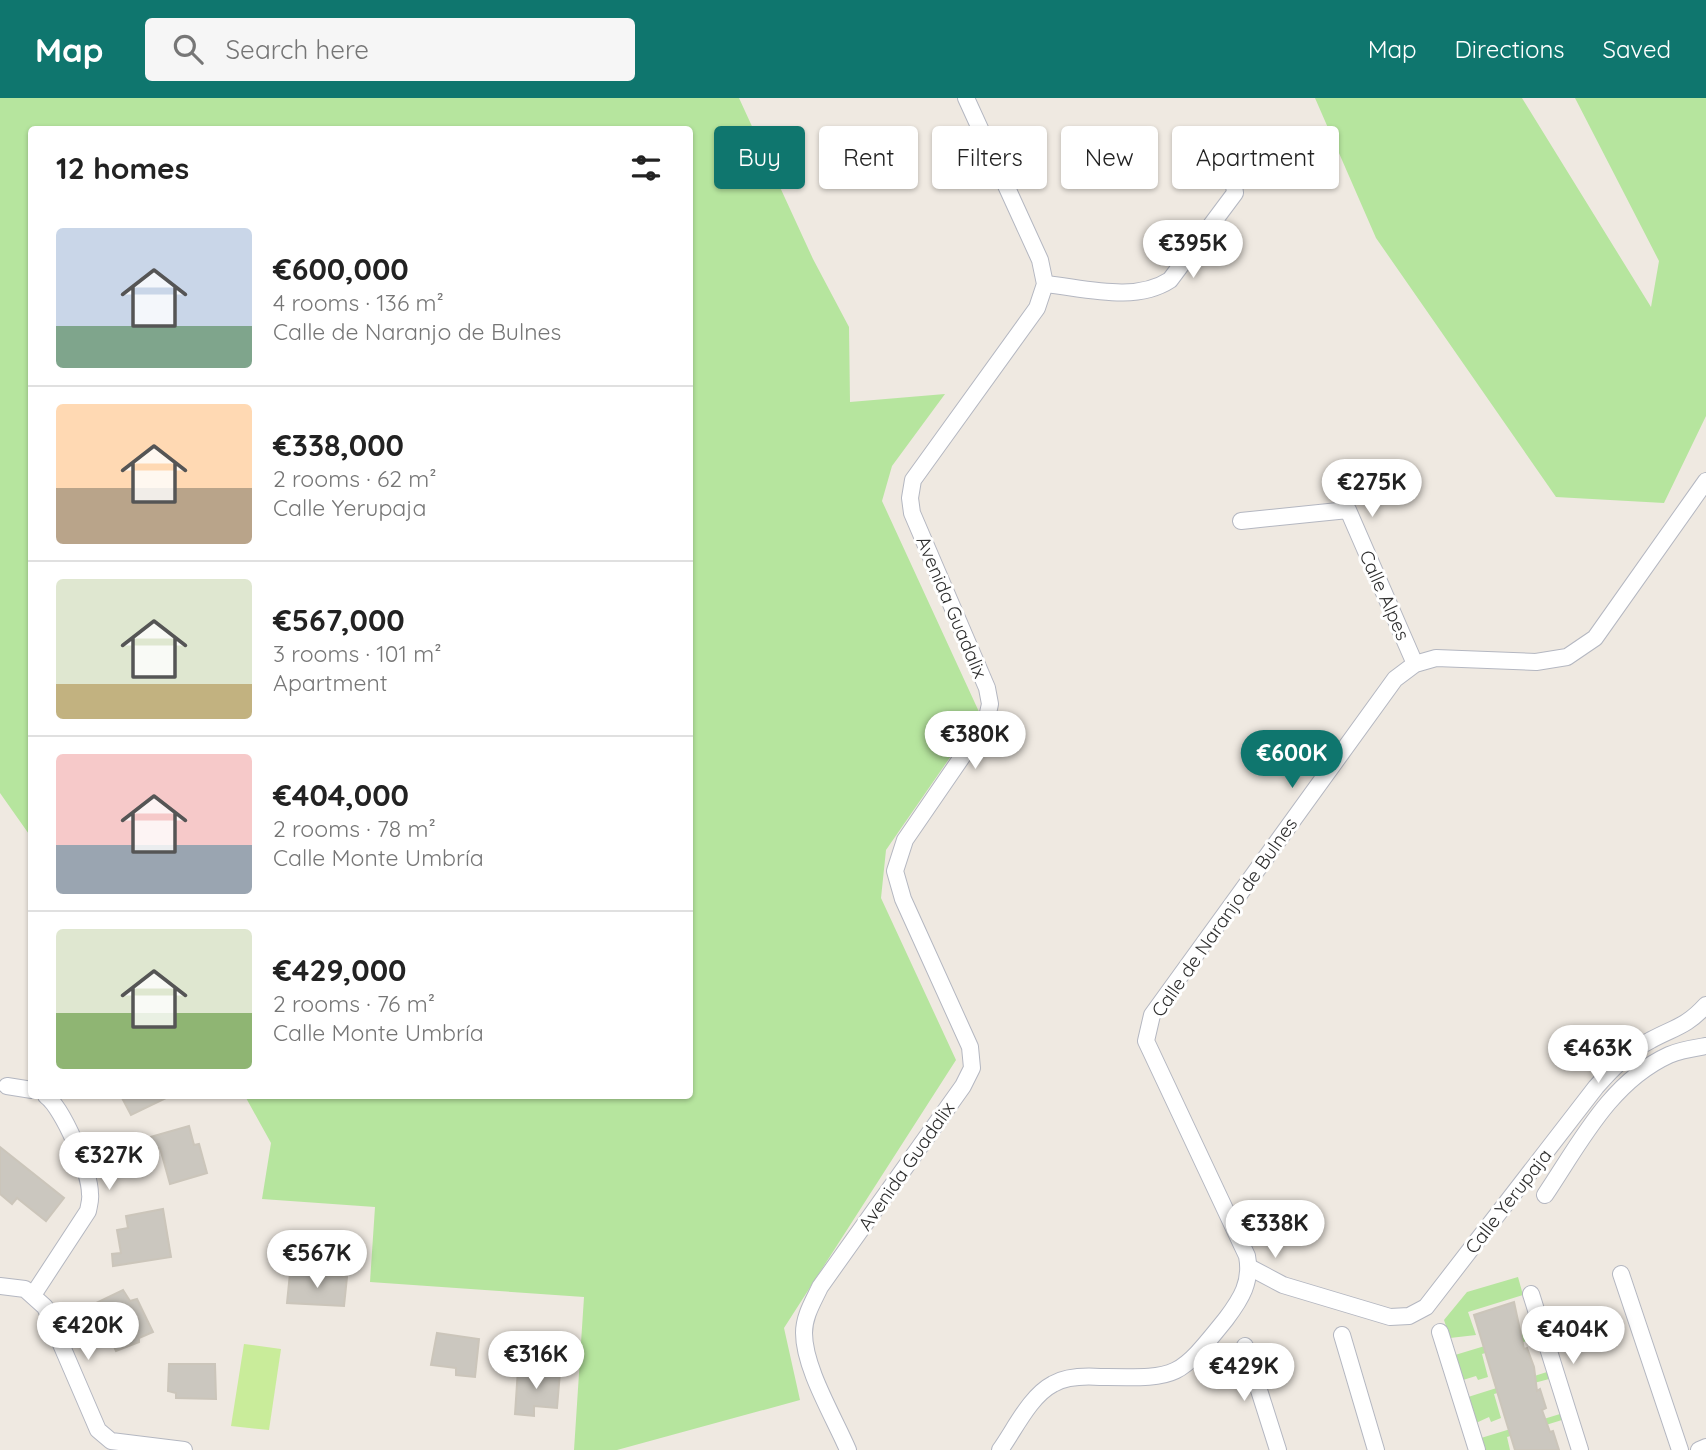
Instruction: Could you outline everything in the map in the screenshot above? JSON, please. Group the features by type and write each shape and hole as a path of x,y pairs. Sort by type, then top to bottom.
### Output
{"street":[{"path":"966,98 1040,260 1045,284 1136,293 1157,288 1170,280 1235,193 1234,189"},
{"name":"Avenida Guadalix","path":"848,1450 808,1358 804,1332 808,1311 820,1287 963,1086 972,1068 970,1047 903,899 895,871 905,840 986,722 990,704 987,688 912,513 910,498 913,480 1037,308 1045,284"},
{"path":"1415,664 1436,658 1536,662 1567,657 1595,638 1706,481"},
{"name":"Calle Alpes","path":"1241,521 1348,510 1415,664"},
{"name":"Calle de Naranjo de Bulnes","path":"1249,1267 1247,1256 1146,1041 1152,1015 1395,679 1415,664"},
{"name":"Calle Yerupaja","path":"1249,1267 1283,1285 1390,1317 1409,1316 1426,1307 1596,1087 1620,1061 1649,1040 1698,1022 1706,1005"},
{"path":"1545,1195 1609,1100 1640,1071 1672,1054 1706,1046"},
{"path":"7,1086 28,1089"},
{"path":"33,1295 88,1210 91,1196 88,1180 59,1109 49,1099"},
{"path":"1000,1450 1041,1392 1054,1383 1086,1376 1154,1377 1177,1372 1194,1359 1244,1292 1249,1267"},
{"path":"1621,1274 1680,1450"},
{"name":"Calle Yerupaja","path":"1244,1292 1283,1285"},
{"path":"0,1286 25,1289 45,1307 98,1430 109,1446 184,1450"},
{"path":"1531,1294 1580,1450"},
{"path":"1440,1332 1477,1450"},
{"path":"1342,1335 1376,1450"},
{"path":"1245,1346 1278,1450"},
{"path":"1699,1450 1706,1447"}],"green space":[{"path":"0,98 739,98 752,126 714,126 714,189 781,189 813,259 849,327 850,402 945,394 892,466 882,501 980,714 886,850 881,898 956,1060 784,1328 800,1400 617,1450 574,1450 584,1297 370,1282 375,1207 262,1199 271,1143 247,1099 693,1099 693,126 28,126 28,833 0,793"},
{"path":"1315,98 1522,98 1651,307 1659,261 1575,98 1706,98 1706,416 1664,503 1556,497 1376,238 1339,153 1339,126 1327,126"},
{"path":"1518,1277 1523,1295 1468,1312 1476,1335 1450,1338 1444,1320 1467,1292"},
{"path":"1534,1331 1537,1338 1482,1354 1488,1377 1478,1380 1476,1376 1463,1380 1455,1355"},
{"path":"244,1344 281,1349 269,1430 231,1426"},
{"path":"1547,1372 1549,1379 1494,1394 1501,1418 1491,1422 1489,1417 1476,1423 1468,1397"},
{"path":"1560,1414 1562,1420 1507,1437 1510,1450 1485,1450 1481,1438"}],"building":[{"path":"123,1099 164,1099 131,1115"},
{"path":"189,1126 194,1145 199,1144 207,1173 170,1184 160,1148 150,1151 147,1138"},
{"path":"0,1147 64,1198 46,1221 17,1198 12,1204 0,1194"},
{"path":"163,1209 171,1257 113,1266 112,1254 121,1253 117,1230 128,1228 126,1216"},
{"path":"290,1273 347,1277 344,1306 287,1303"},
{"path":"123,1290 130,1301 137,1299 153,1332 139,1338 139,1342 116,1351 107,1331 98,1334 91,1317 97,1313 94,1304"},
{"path":"1514,1302 1524,1349 1527,1348 1534,1367 1537,1391 1540,1389 1546,1408 1542,1410 1559,1450 1515,1450 1506,1421 1474,1315"},
{"path":"437,1333 479,1339 475,1377 456,1375 456,1368 431,1365"},
{"path":"169,1364 215,1364 216,1399 176,1398 176,1393 168,1391"},
{"path":"518,1369 560,1372 557,1408 534,1406 534,1416 515,1414"}]}
